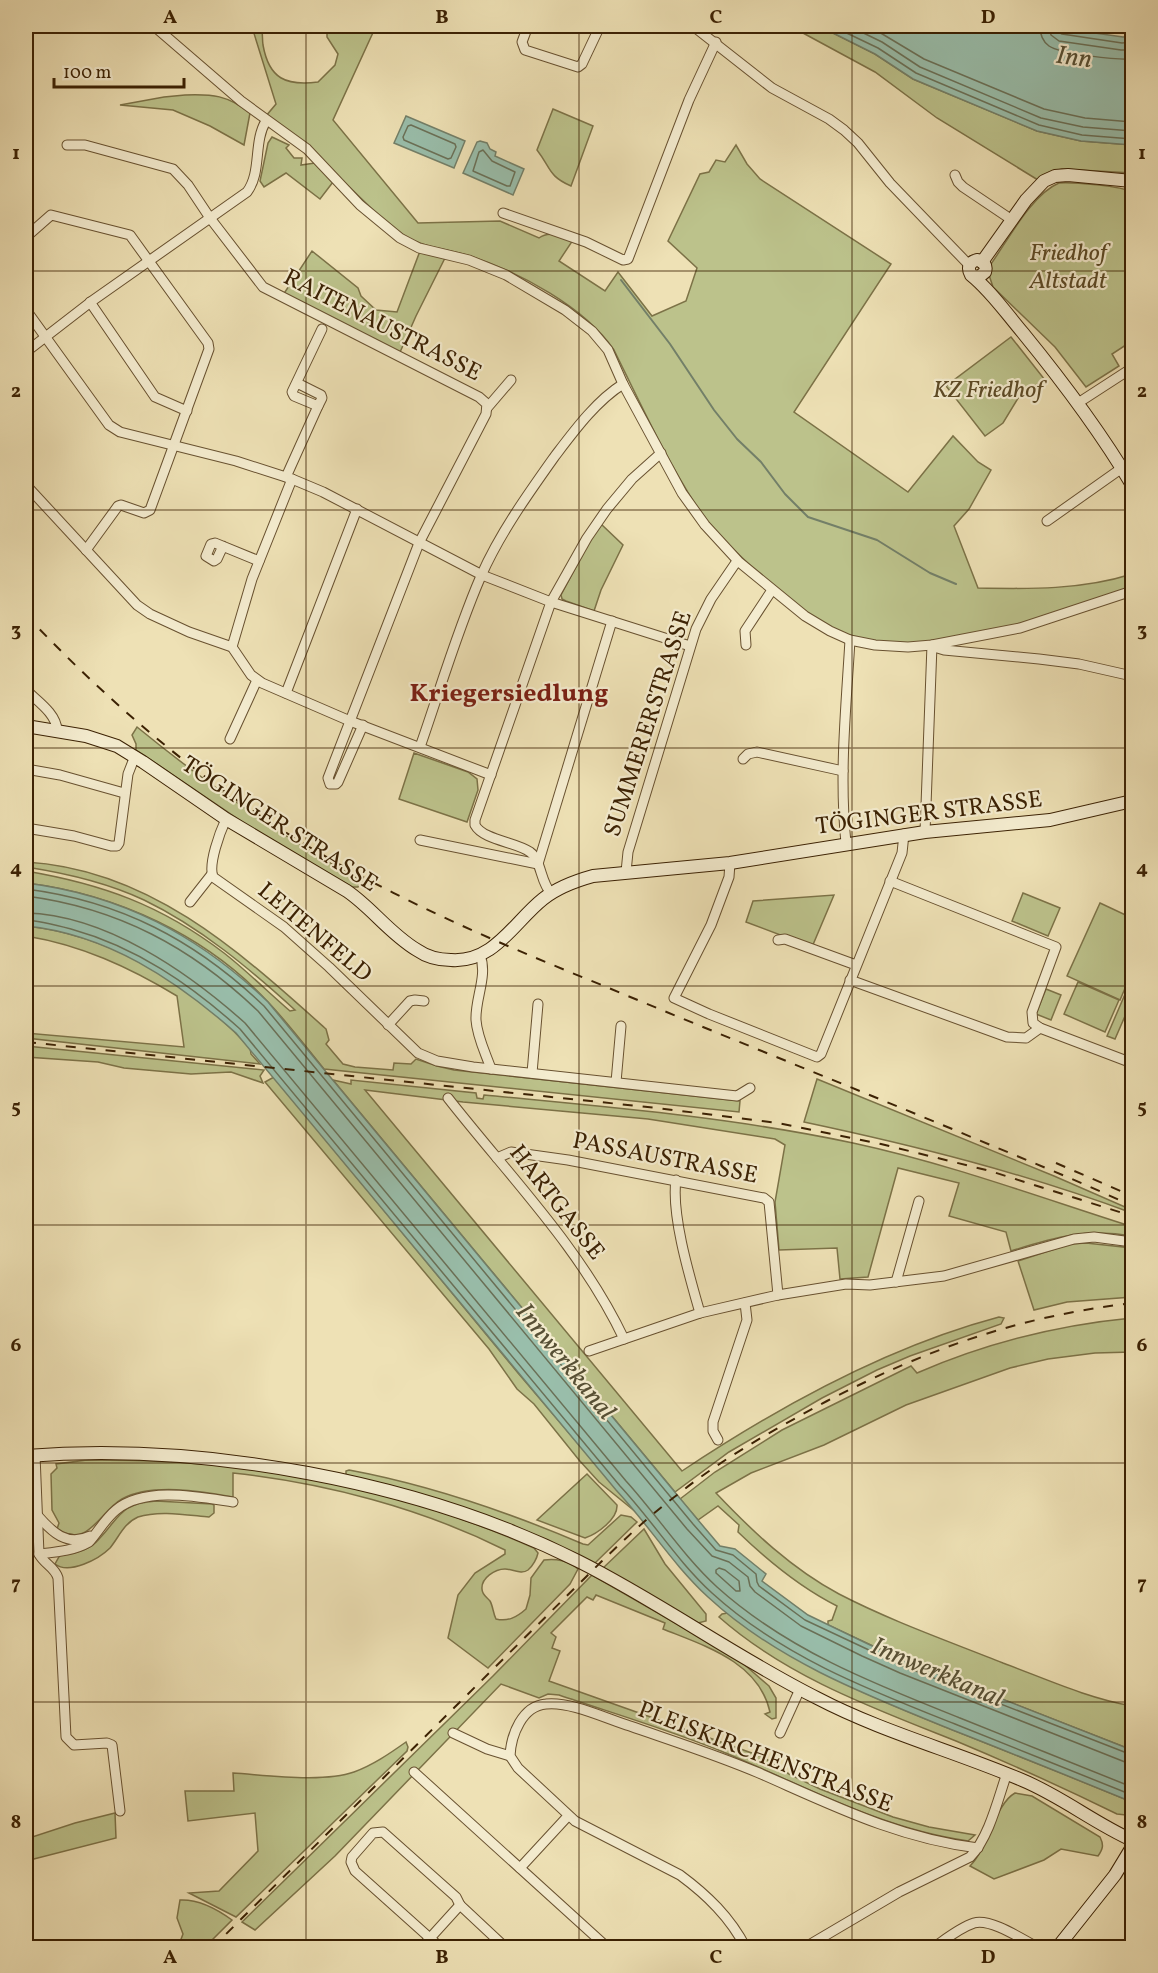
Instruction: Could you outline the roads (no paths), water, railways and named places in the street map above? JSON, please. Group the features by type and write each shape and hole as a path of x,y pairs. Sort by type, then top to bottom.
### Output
{"street":[{"path":"154,26 241,101 306,149 360,205 400,238 419,248 469,260 506,275 565,310 592,331 603,343 682,493 705,525 737,561 818,624 850,640 885,647 932,645 1020,628 1132,591"},
{"path":"528,26 522,42 525,50 578,68 600,26"},
{"path":"693,26 772,88 829,119 858,144 890,183 977,269 986,289 1078,403 1132,485"},
{"path":"503,213 586,242 623,260 628,259 689,100 716,42"},
{"path":"26,352 148,260 247,192 250,187 260,133 266,121"},
{"name":"RAITENAUSTRASSE","path":"67,146 85,145 173,169 188,185 210,218 263,287 479,397 487,406"},
{"path":"956,175 957,182 963,187 1012,220"},
{"path":"977,269 1032,193 1044,181 1068,175 1132,181"},
{"path":"26,237 51,215 126,233 208,343 208,356 150,510 144,513 121,504 86,550"},
{"path":"90,302 155,398 187,411"},
{"path":"26,310 113,428 134,437 227,459 289,478 357,508 419,543 482,574 551,602 690,646"},
{"path":"232,647 259,561 289,478 322,398 321,395 297,383 322,329"},
{"path":"1078,403 1132,368"},
{"path":"363,725 338,782 332,785 328,778 419,543 451,484 487,406 511,380"},
{"path":"420,747 482,574 514,517 563,446 604,400 623,384"},
{"path":"551,893 530,852 482,832 475,825 551,602 587,538 607,509 632,479 661,453"},
{"path":"1047,520 1122,468"},
{"path":"26,485 141,608 189,632 232,647 242,664 257,680 350,721 491,775"},
{"path":"286,693 357,508"},
{"path":"223,546 259,561"},
{"name":"SUMMERERSTRASSE","path":"626,872 628,852 690,646 711,598 737,561"},
{"path":"746,645 745,631 772,590"},
{"path":"538,864 612,621"},
{"path":"846,843 843,771 850,640"},
{"path":"932,645 944,650 1078,664 1132,676"},
{"path":"925,832 932,645"},
{"path":"230,739 257,680"},
{"path":"26,690 51,714 57,730"},
{"name":"TÖGINGER STRASSE","path":"26,726 57,730 107,742 135,756 226,819 366,904 399,937 418,951 438,959 450,960 480,955 494,946 534,906 551,893 581,879 626,872 730,863 904,834 1050,820 1132,801"},
{"path":"744,759 748,754 758,752 843,771"},
{"path":"26,828 117,846 124,793 135,756"},
{"path":"26,769 60,775 124,793"},
{"path":"190,902 212,874 219,837 226,819"},
{"path":"730,863 729,877 711,925 674,998 817,1057 821,1054 902,853 904,834"},
{"path":"420,840 538,864"},
{"name":"LEITENFELD","path":"212,874 284,927 417,1053 427,1058 491,1070 737,1096 750,1088"},
{"path":"890,880 1056,947 1031,1020 1040,1028 1132,1063"},
{"path":"778,940 785,939 856,965"},
{"path":"480,955 483,974 476,1022 491,1070"},
{"path":"850,980 1007,1037 1026,1038 1040,1028"},
{"path":"388,1025 410,1002 424,1001"},
{"path":"532,1073 538,1004"},
{"path":"616,1082 621,1026"},
{"name":"HARTGASSE","path":"448,1098 560,1237 591,1280 624,1339"},
{"name":"PASSAUSTRASSE","path":"497,1158 511,1152 610,1167 764,1198 769,1202 778,1295"},
{"path":"676,1180 680,1228 700,1312"},
{"path":"896,1282 919,1201"},
{"path":"589,1351 700,1312 778,1295 846,1284 870,1285 944,1276 1074,1239 1094,1237 1132,1242"},
{"path":"718,1440 712,1431 713,1422 747,1320 745,1302"},
{"path":"120,1811 112,1745 107,1743 74,1745 66,1737 58,1578 57,1573 42,1560 39,1554 38,1516 30,1455 94,1453 186,1457 235,1462 321,1476 378,1489 440,1508 522,1537 584,1564 800,1689 843,1711 1007,1773 1045,1791 1132,1840"},
{"path":"26,1479 36,1502"},
{"path":"39,1554 78,1548 89,1542 117,1509 141,1497 177,1496 233,1502"},
{"path":"38,1516 51,1531 69,1539 80,1540 97,1531"},
{"path":"780,1733 800,1689"},
{"name":"PLEISKIRCHENSTRASSE","path":"510,1756 513,1739 525,1716 538,1706 554,1704 573,1708 718,1757 864,1819 908,1835 978,1848"},
{"path":"453,1733 487,1749 510,1756 518,1768 568,1816 680,1875 695,1886 729,1920 746,1947"},
{"path":"414,1772 608,1947"},
{"path":"804,1947 899,1892 966,1860 978,1848 1007,1773"},
{"path":"520,1868 568,1816"},
{"path":"441,1947 351,1866 352,1857 371,1834 379,1831 386,1834 456,1897 460,1905 506,1947"},
{"path":"1057,1947 1115,1875 1132,1847"},
{"path":"421,1947 460,1905"},
{"path":"933,1947 965,1927 980,1922 998,1927 1039,1947"}],"water":[{"name":"Inn","path":"819,26 1045,26 1123,37 1132,36 1132,145 1081,141 1037,131 913,79 875,54"},
{"path":"406,116 465,141 454,168 394,143"},
{"path":"477,142 487,143 490,149 496,152 495,156 524,169 513,195 463,173"},
{"name":"Innwerkkanal","path":"26,883 94,897 157,922 214,957 268,1002 720,1546 735,1549 766,1574 762,1581 808,1615 905,1661 1132,1750 1132,1802 857,1690 794,1658 735,1620 683,1572 236,1033 165,978 112,949 56,931 26,926"}],"waterway":[{"path":"621,280 670,344 714,410 737,439 761,462 785,494 808,517 877,540 930,573 956,584"}],"railway":[{"path":"26,615 91,680 196,770 272,824 346,868 418,905 529,955 957,1131 1132,1206"},
{"path":"26,1042 657,1108 778,1123 881,1144 990,1171 1132,1216"},
{"path":"1056,1163 1132,1196"},
{"path":"212,1948 602,1561 629,1535 695,1481 731,1456 827,1401 938,1350 1012,1326 1090,1309 1132,1303"}],"district":[{"name":"Kriegersiedlung","path":"509,694"}],"park label":[{"name":"Friedhof Altstadt","path":"1068,268"},
{"name":"KZ Friedhof","path":"988,391"}]}
